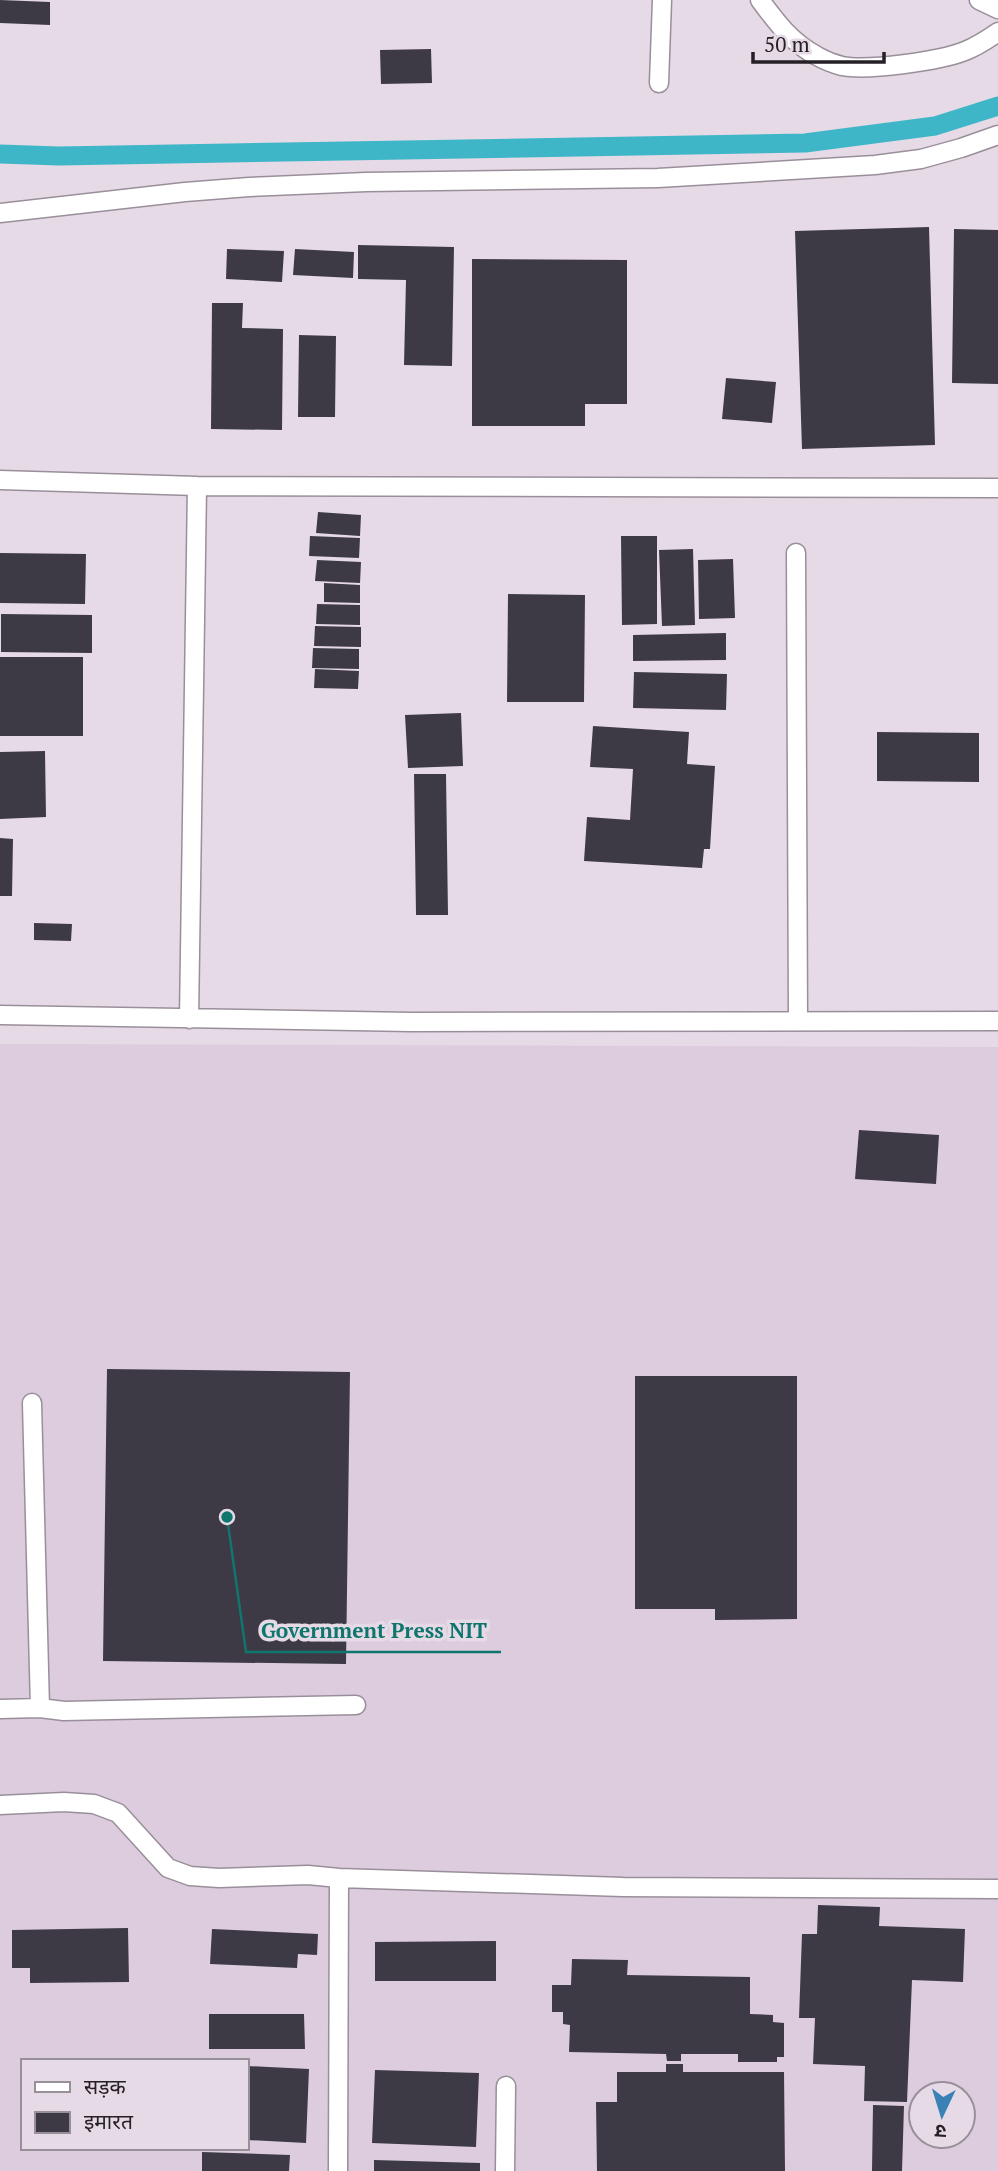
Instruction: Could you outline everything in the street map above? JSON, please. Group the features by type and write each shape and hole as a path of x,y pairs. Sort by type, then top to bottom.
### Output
{"street":[{"path":"659,83 662,0"},
{"path":"760,0 794,42 819,58 843,66 879,66 945,57 964,51 998,32"},
{"path":"979,0 998,9"},
{"path":"0,213 249,187 366,182 657,177 875,165 921,159 998,135"},
{"path":"0,480 197,486 998,488"},
{"path":"189,1018 197,486"},
{"path":"796,553 798,1021"},
{"path":"0,1015 411,1022 998,1021"},
{"path":"32,1403 40,1708"},
{"path":"0,1709 40,1708 64,1711 356,1705"},
{"path":"0,1805 64,1802 94,1804 118,1813 168,1868 190,1876 219,1878 308,1875 623,1887 998,1889"},
{"path":"338,2171 339,1878"},
{"path":"505,2171 506,2086"}],"shaded area":[{"path":"0,1044 998,1047 998,2171 0,2171"}],"building":[{"path":"0,0 50,2 50,25 0,23"},
{"path":"431,49 432,83 381,84 380,50"},
{"path":"929,227 935,445 802,449 795,231"},
{"path":"954,229 998,230 998,384 952,383"},
{"path":"358,245 454,247 452,366 404,365 406,280 358,279"},
{"path":"227,249 284,251 282,282 226,279"},
{"path":"295,249 354,252 353,278 293,275"},
{"path":"472,259 627,260 627,404 585,404 585,426 472,426"},
{"path":"212,303 243,303 242,328 283,329 282,430 211,429"},
{"path":"299,335 336,336 335,417 298,417"},
{"path":"726,378 776,382 772,423 722,419"},
{"path":"318,512 361,515 360,536 316,533"},
{"path":"310,536 360,538 359,558 309,556"},
{"path":"621,536 657,536 657,624 622,625"},
{"path":"693,549 695,625 662,626 659,550"},
{"path":"0,553 86,554 85,604 0,603"},
{"path":"733,559 735,618 699,619 698,560"},
{"path":"317,560 361,562 360,583 315,581"},
{"path":"324,583 360,585 360,603 324,602"},
{"path":"508,594 585,595 584,702 507,702"},
{"path":"317,604 360,605 360,625 316,624"},
{"path":"1,614 92,615 92,653 1,652"},
{"path":"315,626 361,627 361,647 314,646"},
{"path":"726,633 726,660 633,661 633,635"},
{"path":"313,648 359,649 359,669 312,668"},
{"path":"0,657 83,657 83,736 0,736"},
{"path":"315,669 359,671 358,689 314,688"},
{"path":"634,672 727,674 726,710 633,708"},
{"path":"461,713 463,766 408,768 405,715"},
{"path":"593,726 689,732 687,764 715,766 710,849 704,849 702,868 584,861 587,817 630,820 633,769 590,767"},
{"path":"877,732 979,733 979,782 877,781"},
{"path":"45,751 46,817 0,819 0,752"},
{"path":"414,774 446,774 448,915 416,915"},
{"path":"0,838 13,839 12,896 0,896"},
{"path":"34,923 72,924 71,941 34,940"},
{"path":"859,1130 939,1135 936,1184 855,1179"},
{"path":"107,1369 350,1372 346,1664 103,1661"},
{"path":"635,1376 797,1376 797,1619 715,1620 715,1609 635,1609"},
{"path":"818,1905 880,1907 879,1926 965,1929 963,1982 912,1980 907,2102 864,2101 865,2066 813,2064 815,2018 799,2018 802,1934 817,1934"},
{"path":"128,1928 129,1982 30,1983 30,1968 12,1968 12,1930"},
{"path":"212,1929 318,1934 317,1955 298,1954 297,1968 210,1964"},
{"path":"496,1941 496,1981 375,1981 375,1942"},
{"path":"572,1959 628,1960 627,1975 750,1977 750,2014 773,2015 773,2022 784,2023 784,2057 777,2057 777,2062 738,2062 738,2054 681,2054 681,2061 667,2061 666,2054 569,2052 570,2025 563,2024 563,2012 552,2012 552,1985 571,1985"},
{"path":"209,2014 304,2014 305,2049 209,2049"},
{"path":"666,2064 683,2064 683,2072 784,2072 785,2171 597,2171 596,2102 617,2102 617,2072 666,2072"},
{"path":"248,2066 309,2069 306,2143 248,2140"},
{"path":"375,2070 479,2073 476,2147 372,2143"},
{"path":"873,2105 904,2106 902,2171 872,2171"},
{"path":"202,2152 290,2155 289,2171 202,2171"},
{"path":"374,2160 480,2163 480,2171 374,2171"}],"waterway":[{"path":"0,154 59,156 805,143 935,126 998,106"}],"place":[{"name":"Government Press NIT","path":"227,1517"}]}
